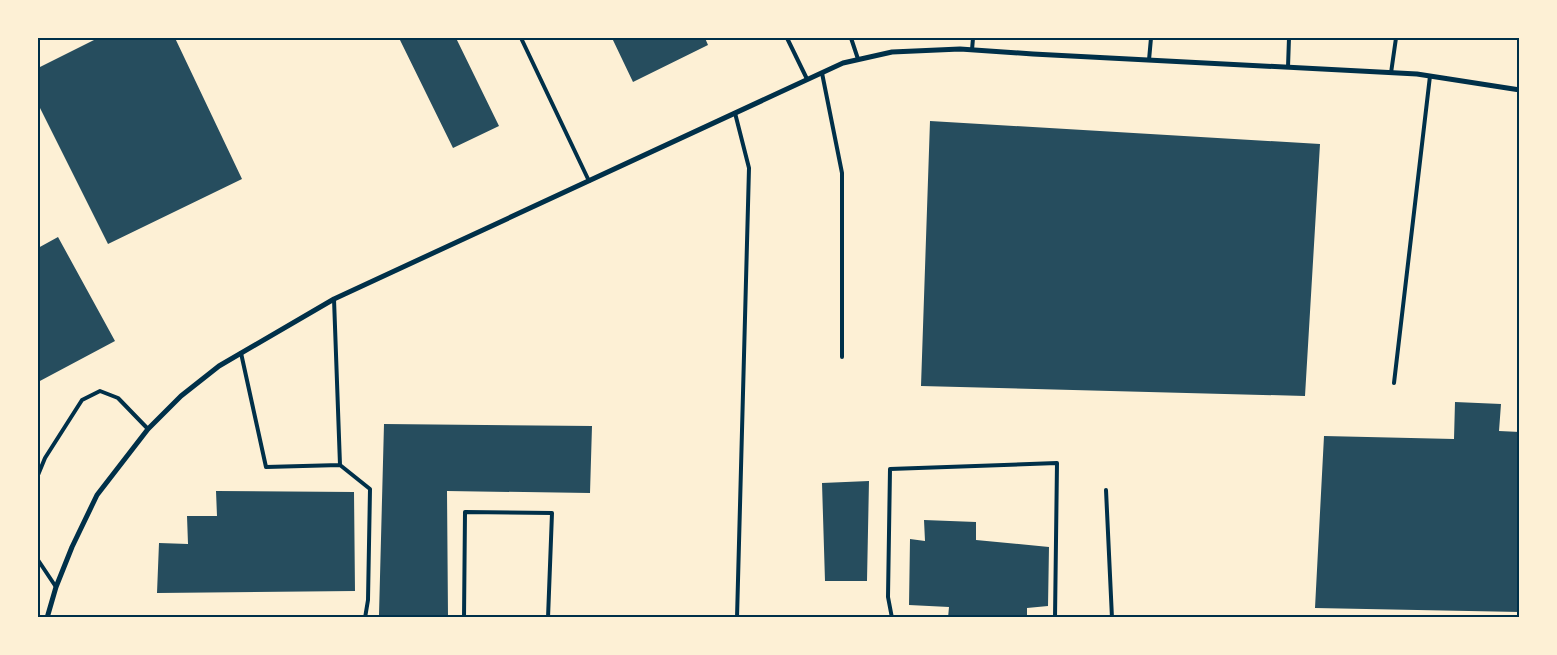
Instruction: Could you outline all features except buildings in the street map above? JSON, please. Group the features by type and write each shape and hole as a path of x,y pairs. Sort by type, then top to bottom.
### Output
{"street":[{"path":"47,618 56,587 72,547 97,495 148,429 181,396 219,366 334,299 843,63 892,52 960,49 1391,73 1430,76 1520,90"}],"lane":[{"path":"521,38 589,181"},
{"path":"787,38 808,79"},
{"path":"851,38 858,60"},
{"path":"972,50 973,38"},
{"path":"1149,60 1151,38"},
{"path":"1288,67 1289,38"},
{"path":"1391,73 1396,38"},
{"path":"822,73 842,173 842,358"},
{"path":"1394,383 1430,76"},
{"path":"735,113 749,168 737,618"},
{"path":"334,299 340,465"},
{"path":"241,353 266,467 340,465 370,489 368,600 365,618"},
{"path":"38,476 45,458 82,400 100,391 118,398 148,429"},
{"path":"892,618 888,597 890,469 1057,463 1055,618"},
{"path":"1106,490 1112,618"},
{"path":"464,618 465,512 552,513 548,618"},
{"path":"38,560 56,587"}]}
